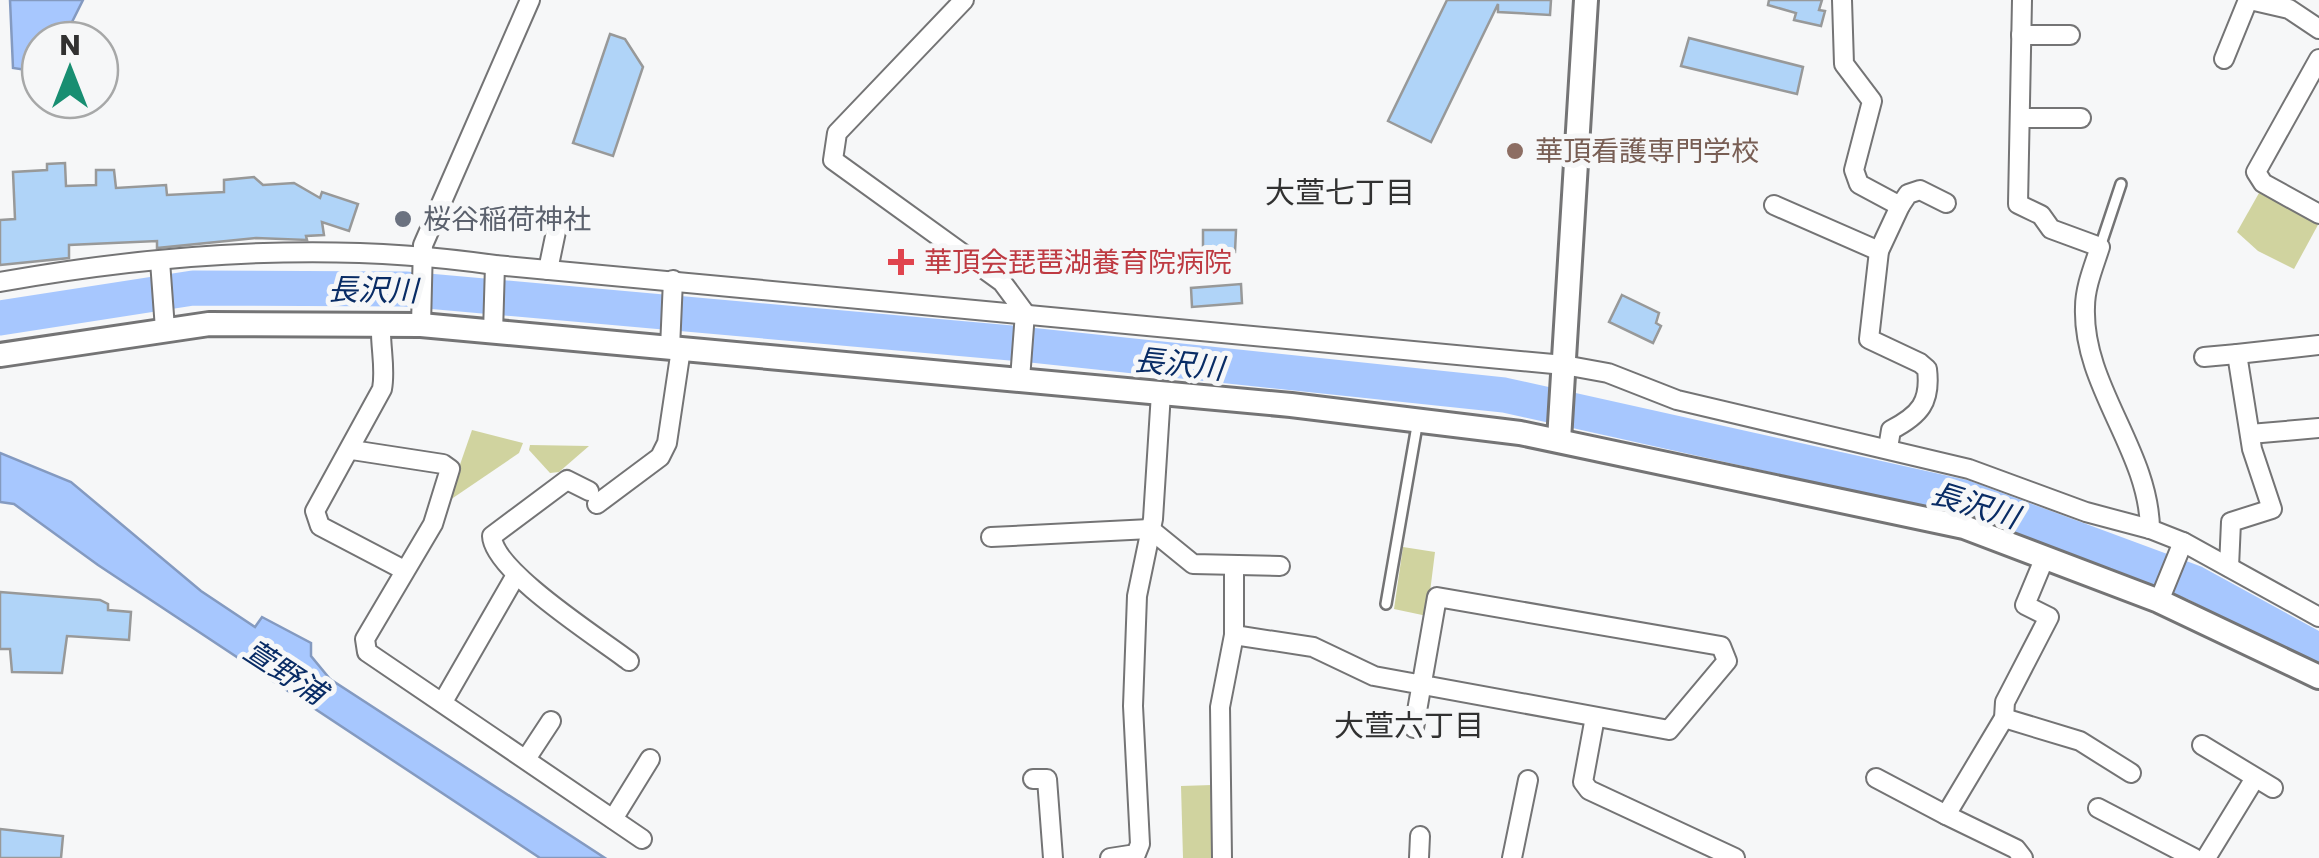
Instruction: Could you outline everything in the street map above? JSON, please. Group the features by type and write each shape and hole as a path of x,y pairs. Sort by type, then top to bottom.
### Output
{"street":[{"path":"421,320 423,245 530,0"},
{"path":"964,0 837,133 833,160 1002,282 1025,316 1020,374"},
{"path":"1559,434 1586,0"},
{"path":"1842,0 1844,64 1872,101 1854,170 1859,184 1900,206"},
{"path":"2022,0 2018,204 2040,216 2051,229 2100,247 2084,305 2086,330 2095,364 2136,458 2150,528"},
{"path":"2224,59 2249,0 2289,8 2319,28"},
{"path":"2022,35 2070,35"},
{"path":"2319,59 2256,172 2262,183 2319,214"},
{"path":"2020,118 2081,118"},
{"path":"1888,448 1892,430 1915,417 1926,403 1929,386 1927,369 1920,363 1869,339 1879,251 1908,194 1920,190 1946,203"},
{"path":"1774,206 1879,251"},
{"path":"548,270 559,217"},
{"path":"0,282 246,255 422,261 495,271 548,270 1608,374 1677,400 1969,468 2086,512 2150,528 2319,617"},
{"path":"161,264 164,323"},
{"path":"493,328 495,271"},
{"path":"629,661 516,575 492,546 492,536 567,480 593,498 660,457 667,442 674,345 673,284"},
{"path":"0,355 164,323 381,325 421,320 1020,374 1559,434 1910,512 2161,597 2319,676"},
{"path":"381,325 382,389 352,450 315,511 320,526 404,570"},
{"path":"2204,358 2319,346"},
{"path":"2229,567 2231,522 2272,509 2250,434 2237,354"},
{"path":"1110,858 1136,854 1140,844 1133,706 1137,596 1150,530 1161,392"},
{"path":"2250,434 2319,428"},
{"path":"352,450 443,464 450,469 432,524 365,640 367,652 444,700 642,839"},
{"path":"991,537 1150,530 1193,564 1280,566"},
{"path":"2161,597 2181,546"},
{"path":"1946,815 2004,718 2005,702 2049,618 2025,605 2045,557"},
{"path":"1222,858 1220,707 1234,635 1234,566"},
{"path":"444,700 516,575"},
{"path":"1234,635 1313,647 1374,676 1421,686 1669,730 1727,661 1721,646 1437,597 1421,686 1414,728"},
{"path":"1595,717 1583,782 1589,790 1735,858"},
{"path":"2004,718 2080,742 2132,772"},
{"path":"526,759 551,721"},
{"path":"2202,744 2274,788"},
{"path":"613,819 650,759"},
{"path":"1876,778 2016,848 2023,858"},
{"path":"2206,858 2255,778"},
{"path":"1033,779 1046,780 1054,858"},
{"path":"1512,858 1528,780"},
{"path":"2098,808 2194,858"},
{"path":"1419,858 1420,836"}],"lane":[{"path":"2100,247 2121,184"},
{"path":"1386,604 1418,419"}],"green space":[{"path":"2259,193 2319,223 2294,269 2258,251 2237,232"},
{"path":"472,430 523,443 519,453 447,502"},
{"path":"530,445 589,446 559,472 550,473 529,450"},
{"path":"1403,547 1435,552 1427,616 1394,609"},
{"path":"1212,785 1214,858 1183,858 1181,786"}],"water":[{"path":"10,0 83,0 73,20 20,20 20,69 13,68"},
{"name":"萱野浦","path":"0,453 71,482 201,591 255,627 262,617 311,643 311,656 330,679 605,858 540,858 98,565 14,504 0,502"}],"building":[{"path":"1447,0 1551,0 1550,15 1498,12 1498,4 1431,142 1388,121"},
{"path":"1769,0 1822,0 1819,10 1825,11 1821,26 1794,20 1796,13 1768,5"},
{"path":"610,34 625,39 643,67 613,156 573,143"},
{"path":"1689,38 1803,67 1797,94 1681,66"},
{"path":"65,163 66,186 96,185 96,170 114,170 116,188 166,185 167,195 224,192 224,180 254,177 263,185 294,183 320,198 322,192 358,204 349,231 322,222 324,235 306,236 307,240 256,238 157,248 157,241 69,245 69,258 0,265 0,220 15,219 13,172 47,170 47,164"},
{"path":"1203,230 1236,230 1235,252 1203,252"},
{"path":"1241,284 1242,303 1192,307 1191,288"},
{"path":"1622,295 1659,313 1656,323 1661,326 1653,343 1609,322"},
{"path":"0,592 100,600 108,604 108,610 131,612 129,640 67,636 62,673 12,672 10,649 0,649"},
{"path":"0,829 63,836 61,858 0,858"}],"waterway":[{"name":"長沢川","path":"0,318 193,288 405,289 1011,343 1504,395 1963,497 2195,583 2319,651"}],"place":[{"name":"華頂看護専門学校","path":"1515,151"},
{"name":"桜谷稲荷神社","path":"403,219"},
{"name":"華頂会琵琶湖養育院病院","path":"901,262"}],"district":[{"name":"大萱七丁目","path":"1340,192"},
{"name":"大萱六丁目","path":"1409,725"}]}
